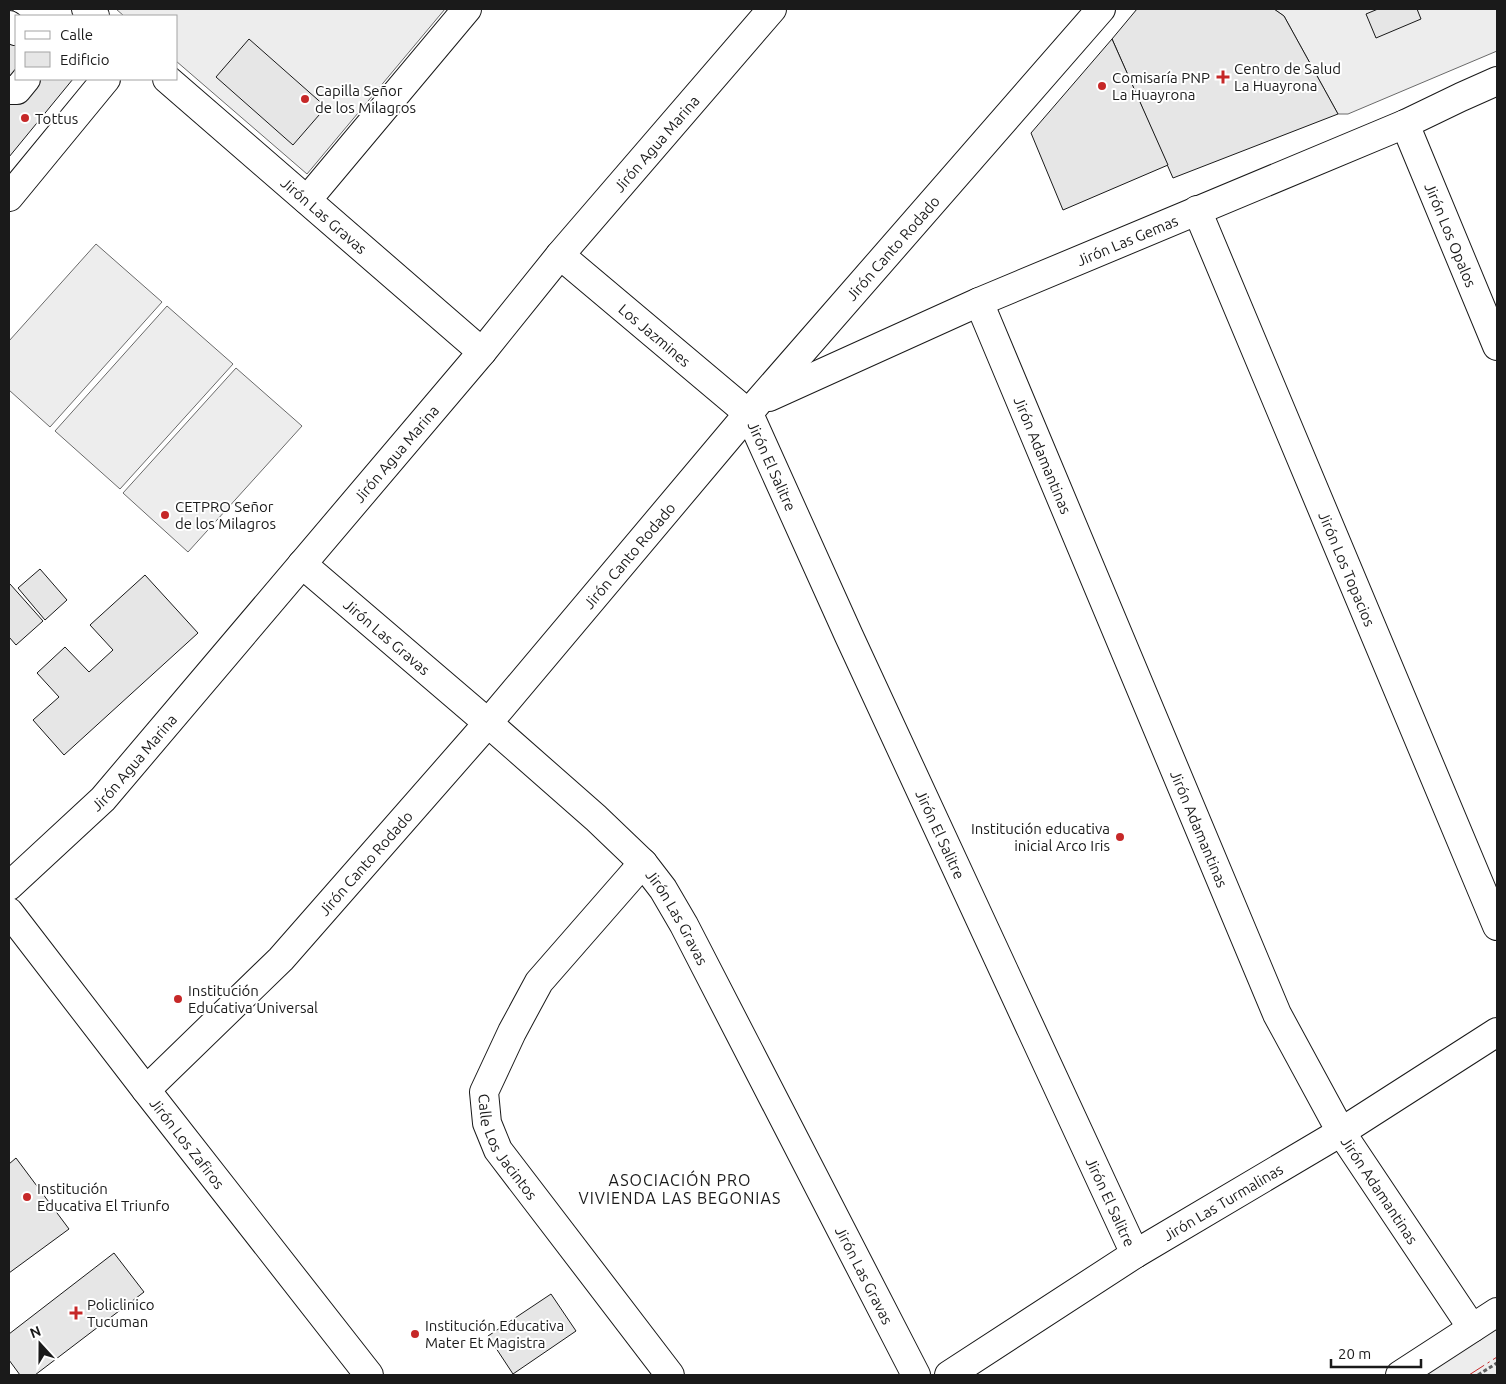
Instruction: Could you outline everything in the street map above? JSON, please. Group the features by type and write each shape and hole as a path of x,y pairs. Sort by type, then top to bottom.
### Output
{"street":[{"path":"307,200 467,9"},
{"name":"Jirón Agua Marina","path":"9,886 103,799 482,352 560,255 772,9"},
{"name":"Jirón Canto Rodado","path":"146,1090 281,959 488,723 1086,14"},
{"path":"9,90 17,90 25,80"},
{"path":"9,197 105,80"},
{"name":"Jirón Las Gravas","path":"168,80 482,352"},
{"name":"Jirón Las Gemas","path":"754,408 979,302 1405,124 1461,96 1497,81"},
{"name":"Jirón Los Opalos","path":"1405,124 1497,346"},
{"name":"Jirón Los Topacios","path":"1197,210 1497,926"},
{"name":"Los Jazmines","path":"560,255 754,408"},
{"name":"Jirón Adamantinas","path":"979,302 1277,1014 1341,1132 1472,1328"},
{"name":"Jirón El Salitre","path":"754,408 849,636 1135,1254"},
{"name":"Jirón Las Gravas","path":"302,564 596,818 642,863 663,889 684,925 916,1375"},
{"name":"Calle Los Jacintos","path":"642,863 540,982 512,1032 484,1092 487,1123 498,1150 670,1375"},
{"name":"Jirón Los Zafiros","path":"9,912 369,1375"},
{"name":"Jirón Las Turmalinas","path":"949,1375 1135,1254 1341,1132 1497,1032"},
{"path":"1400,1375 1497,1312"}],"path":[{"path":"1478,1375 1497,1363"}],"shaded area":[{"path":"116,9 445,9 307,174 178,63 178,15 123,15"},
{"path":"1274,9 1497,9 1497,51 1348,114 1338,114 1284,16"},
{"path":"96,244 162,302 50,427 9,390 9,341"},
{"path":"167,306 233,364 120,489 55,431"},
{"path":"236,368 302,426 188,552 123,493"},
{"path":"1497,1327 1497,1375 1424,1375"}],"building":[{"name":"Tottus","path":"9,9 11,9 19,15 15,15 15,80 72,80 9,157"},
{"name":"Centro de Salud La Huayrona","path":"1137,9 1274,9 1284,16 1338,114 1173,178 1112,39"},
{"path":"1378,9 1417,9 1421,19 1376,38 1366,14"},
{"path":"249,39 326,107 293,145 216,77"},
{"name":"Comisaría PNP La Huayrona","path":"1112,39 1168,165 1063,210 1031,133"},
{"path":"40,569 67,600 45,620 18,588"},
{"path":"145,575 198,633 64,755 33,720 59,697 37,673 65,647 89,672 113,650 90,625"},
{"path":"10,584 43,621 16,645 9,637"},
{"name":"Institución Educativa El Triunfo","path":"16,1158 69,1229 9,1273 9,1164"},
{"name":"Policlinico Tucuman","path":"114,1253 144,1292 35,1375 20,1375 9,1360 9,1334"},
{"path":"551,1294 576,1331 513,1374 488,1336"}],"power":[{"path":"1469,1375 1497,1357"}],"place":[{"name":"Centro de Salud La Huayrona","path":"1223,77"},
{"name":"Comisaría PNP La Huayrona","path":"1102,86"},
{"name":"Capilla Señor de los Milagros","path":"305,99"},
{"name":"Tottus","path":"25,118"},
{"name":"CETPRO Señor de los Milagros","path":"165,515"},
{"name":"Institución educativa inicial Arco Iris","path":"1120,837"},
{"name":"Institución Educativa Universal","path":"178,999"},
{"name":"Institución Educativa El Triunfo","path":"27,1197"},
{"name":"Policlinico Tucuman","path":"76,1313"},
{"name":"Institución Educativa Mater Et Magistra","path":"415,1334"}],"district":[{"name":"ASOCIACIÓN PRO VIVIENDA LAS BEGONIAS","path":"680,1189"}]}
